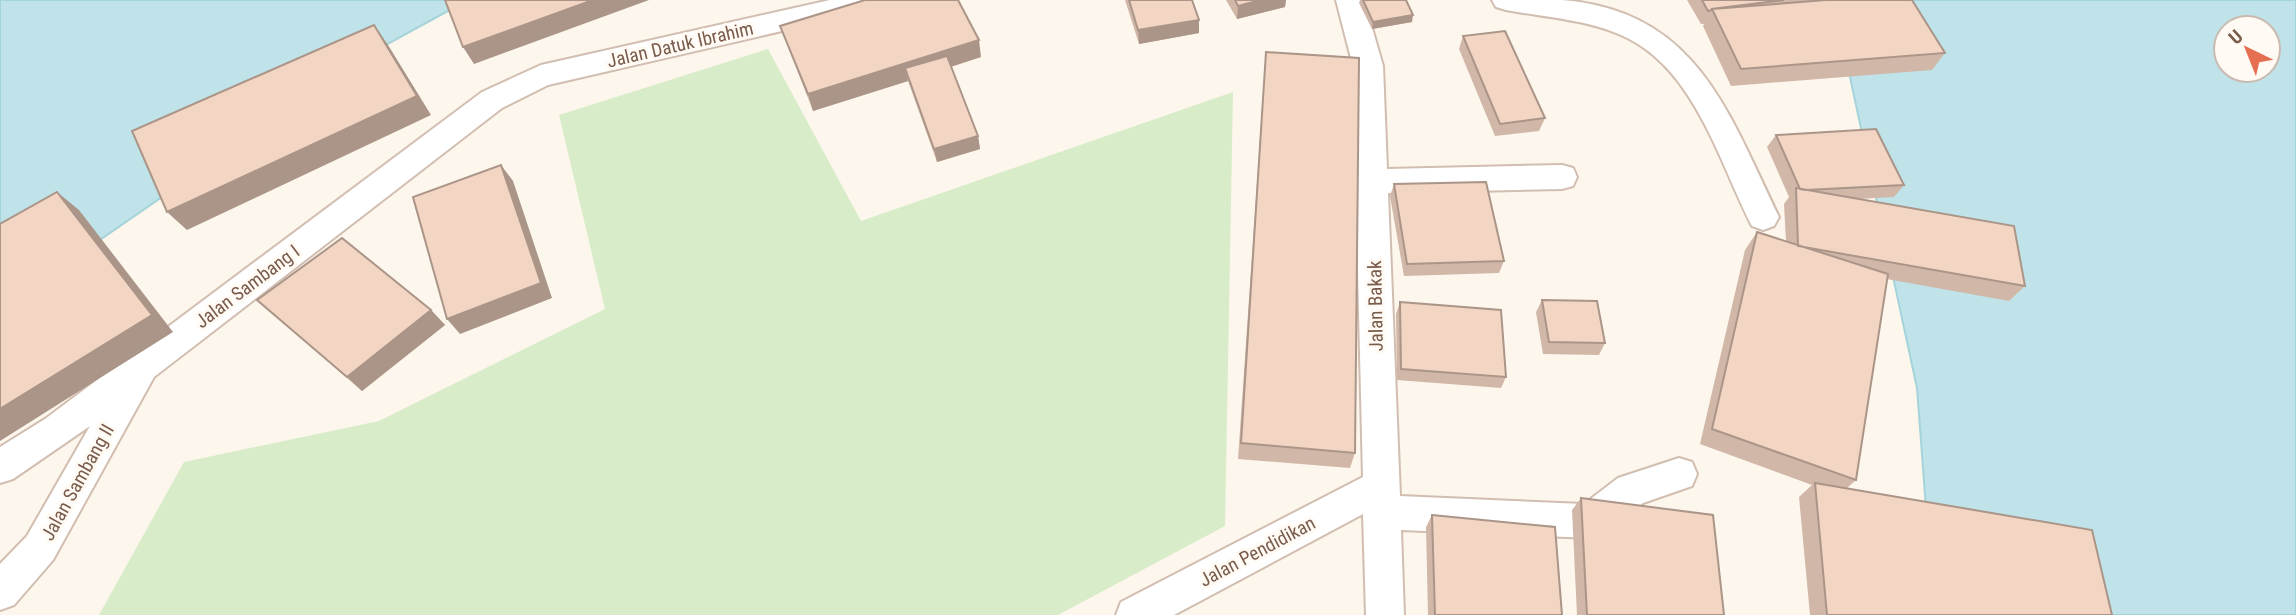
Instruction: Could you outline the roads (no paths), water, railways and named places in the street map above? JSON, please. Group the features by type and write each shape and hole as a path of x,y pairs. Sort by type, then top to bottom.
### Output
{"street":[{"name":"Jalan Datuk Ibrahim","path":"492,100 541,76 873,0"},
{"name":"Jalan Bakak","path":"1350,0 1354,66 1372,181 1385,615"},
{"path":"1506,0 1615,23 1641,32 1664,46 1678,60 1710,112 1763,217"},
{"name":"Jalan Sambang I","path":"0,467 58,430 492,100"},
{"path":"1372,181 1562,177"},
{"name":"Jalan Sambang II","path":"0,592 40,548 143,365"},
{"path":"1380,500 1590,521 1631,490 1679,474"},
{"name":"Jalan Pendidikan","path":"1135,615 1380,500"}],"water":[{"path":"0,0 468,0 369,54 0,309"},
{"path":"1807,0 2296,0 2296,615 1934,615 1917,388 1842,40"}]}
